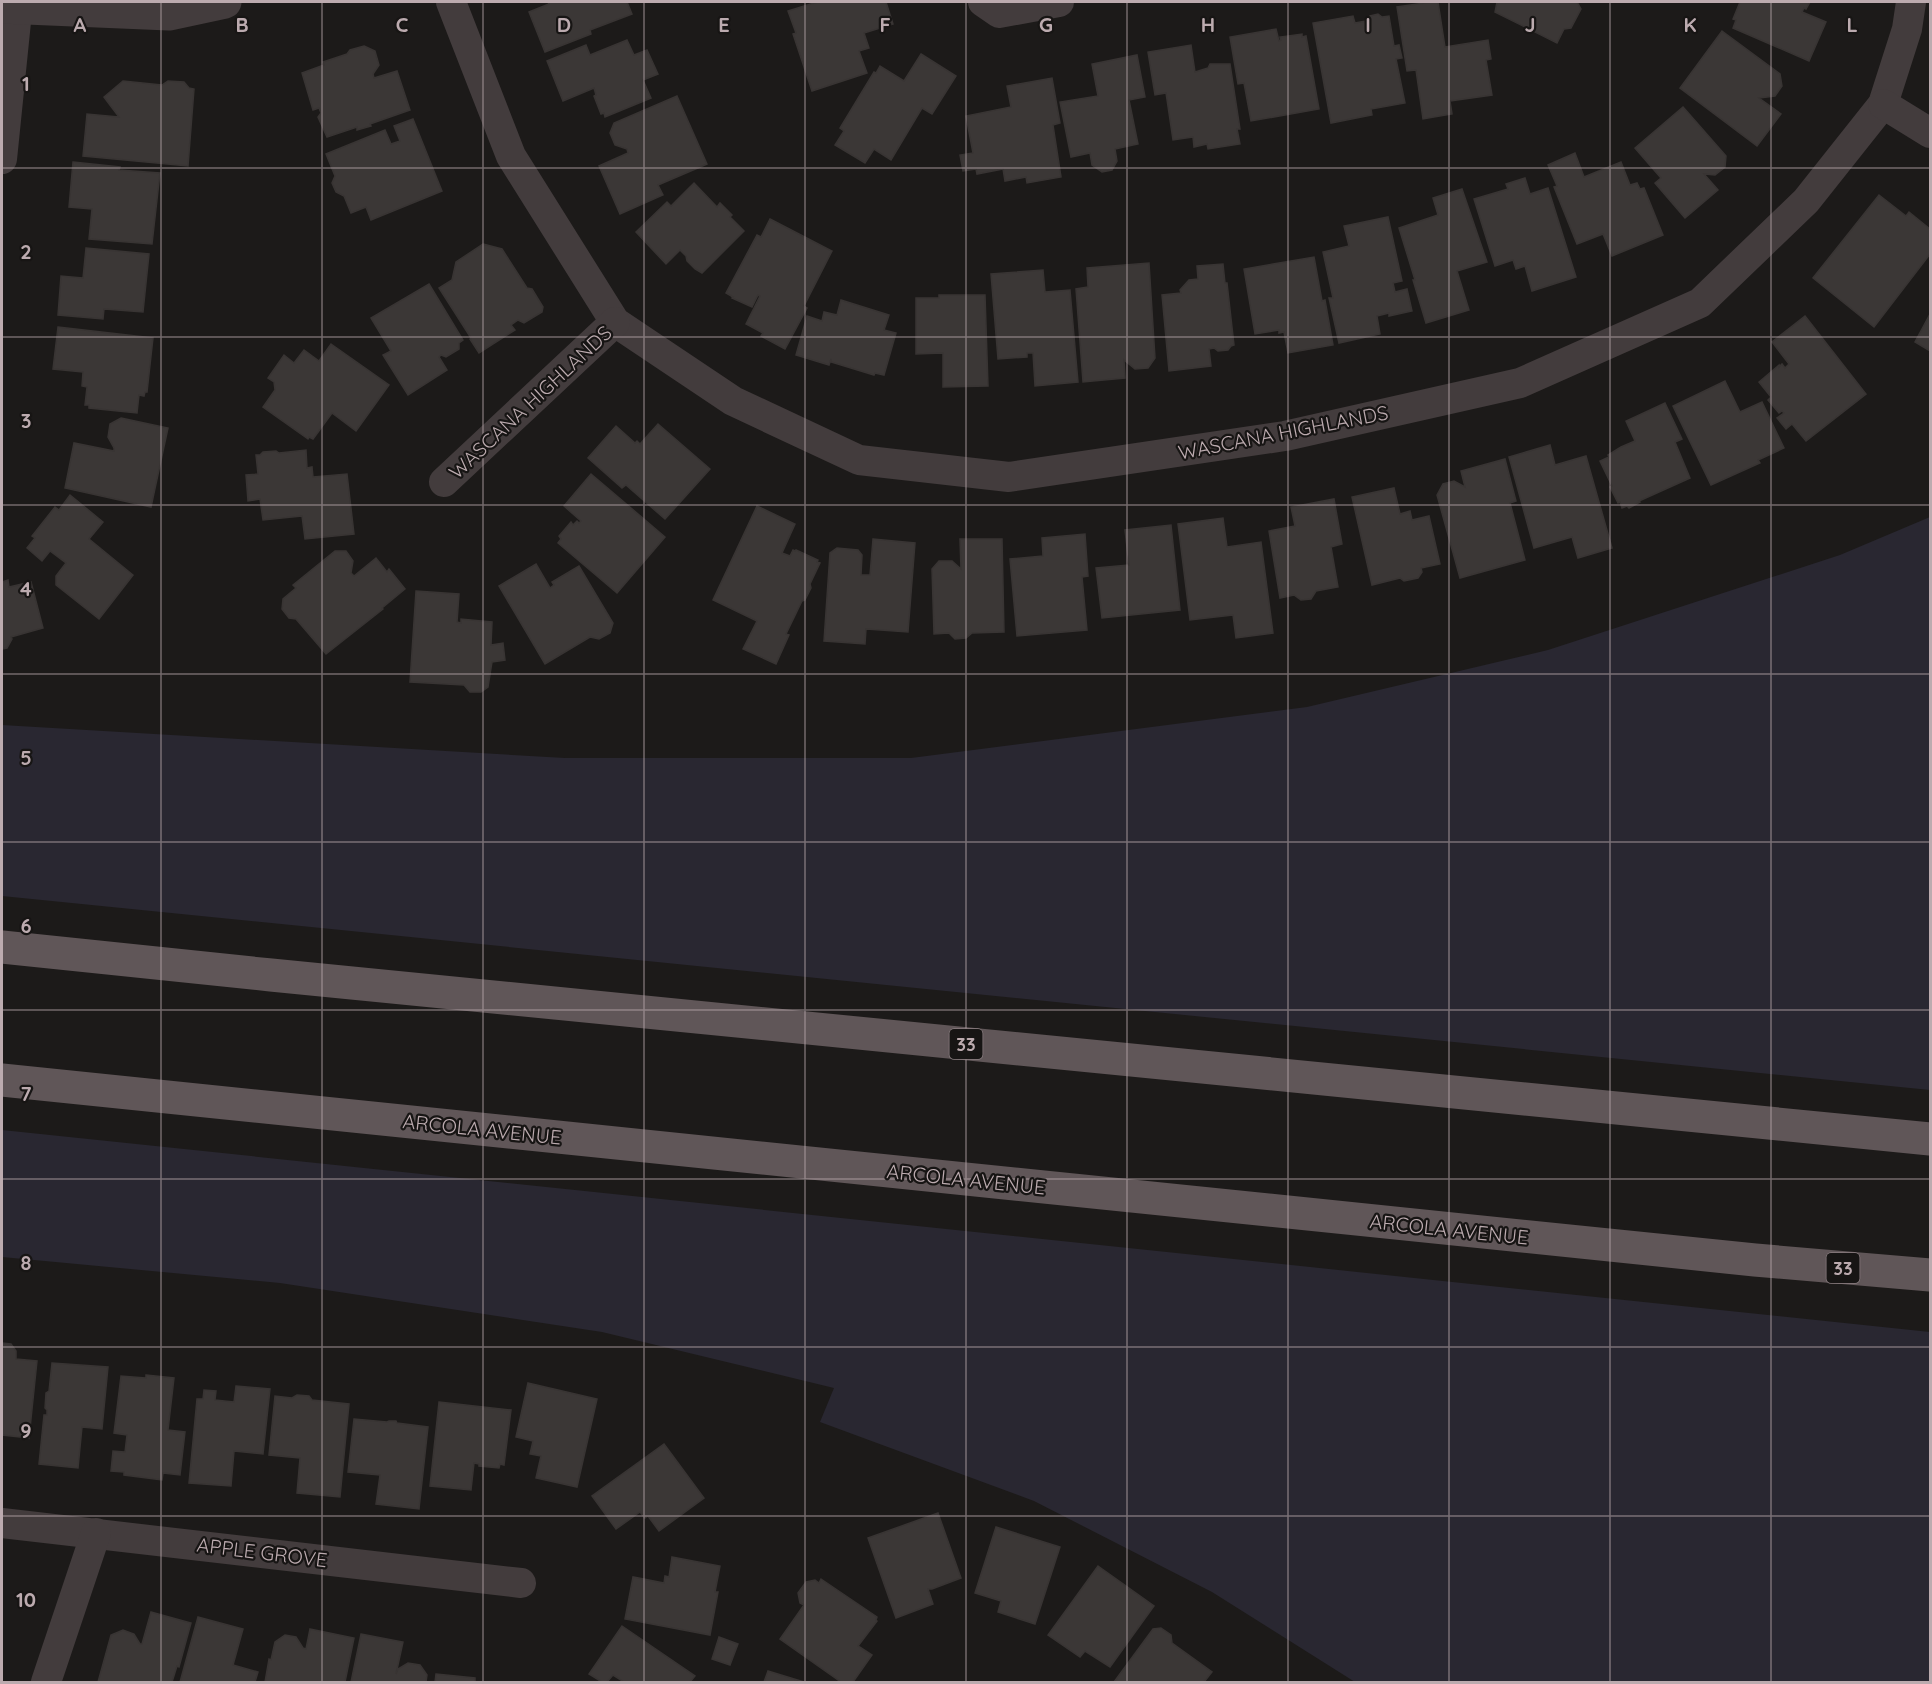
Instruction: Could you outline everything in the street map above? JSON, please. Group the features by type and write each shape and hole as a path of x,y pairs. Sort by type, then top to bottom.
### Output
{"main road":[{"name":"33","path":"2,947 1930,1139"},
{"name":"ARCOLA AVENUE","path":"2,1080 1708,1255 1930,1275"}],"street":[{"path":"2,159 12,6 169,14 225,2"},
{"name":"WASCANA HIGHLANDS","path":"451,2 511,156 615,322 733,401 859,460 1009,477 1285,436 1520,383 1700,303 1806,201 1883,104 1907,29 1911,2"},
{"path":"984,2 999,14 1059,2"},
{"path":"1883,104 1930,133"},
{"name":"WASCANA HIGHLANDS","path":"444,482 615,322"},
{"name":"APPLE GROVE","path":"2,1523 521,1583"},
{"path":"46,1683 96,1533"}],"shaded area":[{"path":"1930,517 1930,1090 2,896 2,725 565,758 911,758 1307,707 1548,650 1840,555"},
{"path":"2,1130 1930,1332 1930,1682 1355,1682 1212,1592 1034,1501 820,1422 834,1388 602,1332 280,1283 2,1257"}],"building":[{"path":"548,2 627,2 632,14 590,30 591,34 545,52 529,12 549,4"},
{"path":"817,2 886,2 893,24 864,33 869,48 859,51 867,73 812,91 793,34 796,33 788,11"},
{"path":"1438,2 1445,47 1488,40 1491,59 1486,60 1492,95 1450,101 1452,114 1423,119 1416,70 1407,71 1397,7"},
{"path":"1497,2 1577,2 1581,9 1571,28 1564,29 1557,43 1495,12"},
{"path":"1740,2 1810,2 1802,12 1826,22 1809,61 1733,28 1736,20 1733,19"},
{"path":"1378,14 1382,17 1389,16 1394,46 1399,45 1402,58 1396,59 1405,103 1371,109 1372,115 1331,123 1313,23 1353,16 1355,23 1366,21 1370,16"},
{"path":"1276,29 1279,41 1280,37 1302,34 1302,37 1306,36 1319,109 1251,121 1244,83 1238,84 1230,37"},
{"path":"1722,31 1780,74 1782,86 1775,96 1759,98 1781,114 1757,146 1680,88"},
{"path":"627,40 634,55 647,50 658,74 643,80 651,98 605,117 604,113 601,114 594,96 596,95 594,88 563,101 547,61 586,45 590,55"},
{"path":"1191,45 1195,72 1208,68 1210,64 1230,64 1240,129 1237,129 1240,144 1208,149 1207,144 1194,147 1193,137 1173,140 1166,93 1155,95 1148,52"},
{"path":"364,46 375,51 379,65 373,74 374,78 397,71 410,110 370,124 371,126 357,130 357,127 327,137 318,117 321,113 319,108 313,110 302,73 324,65 323,62 347,54 350,50"},
{"path":"921,54 956,76 932,114 922,108 891,160 874,149 865,163 835,145 844,131 840,128 874,72 876,73 880,66 904,81"},
{"path":"1137,55 1145,97 1129,100 1138,144 1115,149 1117,161 1112,170 1102,172 1092,165 1090,153 1071,157 1060,102 1098,96 1092,64"},
{"path":"1052,78 1060,123 1053,125 1061,177 1027,183 1026,177 1005,181 1003,169 977,174 976,169 963,171 960,155 973,153 966,116 1011,107 1007,86"},
{"path":"123,81 162,85 168,81 184,82 189,88 194,89 188,166 83,156 87,114 119,117 104,97"},
{"path":"677,96 707,164 658,185 663,195 620,214 599,166 628,153 627,149 615,145 610,133 614,123"},
{"path":"1683,107 1726,156 1725,167 1715,175 1704,174 1718,190 1685,218 1655,183 1661,178 1635,148"},
{"path":"413,119 442,191 371,220 366,207 351,213 344,196 336,192 332,183 335,176 326,154 385,130 391,144 400,141 394,126"},
{"path":"1575,153 1584,177 1621,162 1630,185 1637,183 1640,189 1644,188 1663,235 1612,256 1603,234 1577,244 1554,187 1557,186 1548,165"},
{"path":"73,162 120,167 119,170 160,173 152,244 89,239 92,209 69,207"},
{"path":"1525,178 1530,194 1548,188 1576,277 1532,291 1525,266 1516,269 1513,260 1495,266 1474,199 1508,189 1506,184"},
{"path":"694,183 717,207 720,203 744,231 702,273 687,261 686,256 680,250 666,264 636,232 667,202 671,206"},
{"path":"1462,189 1487,262 1457,271 1469,310 1426,323 1399,228 1438,215 1433,198"},
{"path":"1879,195 1906,216 1909,212 1930,229 1930,254 1874,327 1813,278"},
{"path":"1388,217 1402,281 1393,283 1395,292 1407,289 1412,311 1377,316 1380,334 1339,343 1329,298 1333,298 1323,252 1349,246 1344,226"},
{"path":"770,219 832,251 804,306 807,308 785,349 761,336 763,333 746,324 760,296 758,295 752,307 726,293 757,235 761,237"},
{"path":"483,244 502,249 527,288 532,289 543,307 542,312 524,323 518,320 511,325 515,330 479,353 439,288 452,280 456,262"},
{"path":"86,248 149,254 143,312 104,309 103,319 58,315 61,276 83,278"},
{"path":"1314,257 1333,345 1288,353 1284,332 1279,333 1279,330 1255,334 1244,269"},
{"path":"1149,263 1155,358 1148,368 1135,369 1124,360 1125,378 1083,382 1076,289 1088,287 1087,268"},
{"path":"1223,264 1234,345 1228,350 1209,349 1211,366 1169,371 1162,295 1181,293 1180,290 1189,280 1198,279 1197,266"},
{"path":"1043,270 1045,292 1070,290 1078,382 1035,386 1033,353 1027,353 1027,357 998,359 991,274"},
{"path":"429,284 463,340 459,343 459,349 446,357 441,355 439,357 447,370 408,395 383,355 391,351 371,318"},
{"path":"939,295 985,295 988,386 943,387 943,353 916,354 916,298 939,298"},
{"path":"841,300 889,315 884,330 896,333 884,375 875,373 874,375 831,362 831,359 829,365 796,355 807,316 822,321 824,312 837,315"},
{"path":"1930,314 1930,351 1915,342"},
{"path":"1805,316 1866,394 1806,441 1792,424 1786,429 1777,418 1784,413 1782,411 1779,413 1768,400 1771,397 1759,382 1779,365 1779,367 1782,364 1785,368 1789,364 1772,342"},
{"path":"58,327 153,338 147,392 144,396 139,395 137,413 89,408 89,405 85,405 87,387 82,386 83,372 53,369"},
{"path":"331,344 389,385 356,431 332,413 313,439 309,437 308,439 263,407 275,390 274,382 268,378 284,355 294,363 304,350 319,361"},
{"path":"1725,381 1740,412 1762,402 1784,448 1758,460 1760,463 1711,485 1673,406"},
{"path":"1665,403 1682,439 1675,442 1690,478 1639,501 1629,508 1627,506 1622,508 1610,487 1612,486 1600,461 1635,441 1626,421"},
{"path":"121,418 168,428 151,507 65,488 74,443 114,451 108,437 110,424"},
{"path":"658,424 710,469 665,519 626,485 622,488 588,458 616,426 635,443 637,441 640,444"},
{"path":"1550,445 1555,465 1586,456 1612,548 1578,558 1572,537 1534,548 1509,457"},
{"path":"306,450 307,468 312,467 313,477 347,474 354,534 305,539 302,516 263,520 260,499 248,501 246,475 258,474 256,455 263,452"},
{"path":"1505,459 1516,501 1510,503 1525,560 1460,578 1437,495 1443,484 1454,481 1465,487 1461,471"},
{"path":"591,474 665,537 617,593 558,543 561,539 559,536 571,522 573,525 581,521 564,506"},
{"path":"1394,488 1400,514 1410,511 1412,520 1429,516 1440,564 1421,568 1422,572 1418,578 1404,581 1400,578 1372,585 1352,497"},
{"path":"70,495 103,522 89,539 133,575 99,619 56,585 56,576 66,563 50,551 42,561 27,548 35,538 32,536 55,507 59,510"},
{"path":"1334,499 1342,544 1331,547 1338,587 1316,591 1311,599 1301,600 1294,595 1280,598 1269,531 1295,526 1291,507"},
{"path":"757,506 795,524 782,553 790,556 793,550 796,550 820,563 810,584 811,588 786,634 789,635 776,664 743,649 757,621 713,600"},
{"path":"1223,518 1227,547 1261,542 1273,633 1236,638 1233,615 1190,620 1178,524"},
{"path":"1171,525 1180,610 1102,618 1096,568 1129,565 1125,530"},
{"path":"1085,534 1088,576 1082,577 1087,630 1017,636 1010,559 1043,556 1042,538"},
{"path":"873,539 915,543 908,632 866,629 865,644 824,641 830,553 837,548 858,550 862,555 861,575 870,575"},
{"path":"960,539 1002,539 1004,632 972,633 966,638 955,639 949,633 934,634 932,569 939,561 952,561 961,569"},
{"path":"335,551 346,551 353,561 351,573 354,576 376,558 387,572 389,569 405,589 326,654 296,619 289,618 282,609 283,599 296,588 293,585"},
{"path":"536,564 550,588 554,585 552,582 579,566 613,623 610,633 599,639 590,637 545,664 499,586"},
{"path":"8,580 9,587 31,582 43,628 11,637 7,648 2,649 2,582"},
{"path":"416,591 459,594 457,622 461,623 461,619 492,622 491,645 503,643 505,660 492,662 488,687 481,692 470,692 464,685 410,682"},
{"path":"2,1343 11,1344 16,1351 16,1359 37,1361 29,1438 2,1435"},
{"path":"52,1363 108,1367 102,1429 82,1427 78,1468 39,1464 44,1415 47,1415 46,1393 49,1391"},
{"path":"146,1375 174,1378 168,1430 185,1432 180,1475 163,1473 162,1480 111,1471 113,1451 125,1452 127,1435 114,1433 121,1376 146,1378"},
{"path":"528,1383 597,1399 577,1487 536,1478 541,1456 530,1454 533,1441 516,1437"},
{"path":"236,1386 270,1389 263,1454 234,1451 231,1486 189,1483 197,1399 203,1399 204,1390 216,1391 215,1400 234,1402"},
{"path":"297,1395 309,1396 312,1400 349,1404 340,1497 297,1493 300,1458 269,1455 275,1396 292,1398"},
{"path":"439,1402 511,1410 504,1465 500,1464 499,1468 479,1466 474,1463 471,1490 430,1486"},
{"path":"354,1419 396,1421 428,1427 419,1509 376,1504 380,1475 348,1472"},
{"path":"664,1444 704,1498 659,1531 648,1516 645,1518 640,1512 616,1529 592,1496"},
{"path":"938,1513 961,1578 928,1589 933,1604 896,1618 868,1538"},
{"path":"996,1527 1060,1547 1035,1624 998,1612 1001,1601 975,1593"},
{"path":"672,1557 720,1566 710,1635 625,1619 633,1577 664,1583 665,1576 669,1577"},
{"path":"1098,1566 1154,1606 1110,1667 1085,1651 1080,1657 1048,1635"},
{"path":"821,1579 877,1617 877,1621 858,1646 872,1655 853,1682 841,1682 780,1639 804,1605 800,1603 798,1593 806,1582 815,1580 819,1583"},
{"path":"151,1612 191,1623 179,1667 177,1666 172,1682 98,1682 111,1635 123,1630 134,1634 142,1644"},
{"path":"198,1617 243,1629 233,1665 258,1672 255,1682 180,1682"},
{"path":"622,1626 695,1676 690,1682 624,1682 613,1675 607,1682 602,1682 589,1674"},
{"path":"1161,1628 1171,1635 1172,1643 1212,1672 1204,1682 1114,1682 1153,1629"},
{"path":"310,1629 354,1638 345,1682 265,1682 275,1642 285,1635 296,1637 306,1649"},
{"path":"361,1634 403,1642 396,1674 398,1669 408,1663 420,1665 427,1675 426,1682 351,1682"},
{"path":"719,1637 738,1644 730,1665 712,1659"},
{"path":"768,1671 804,1682 764,1682"},
{"path":"436,1674 475,1678 475,1682 435,1682"}]}
